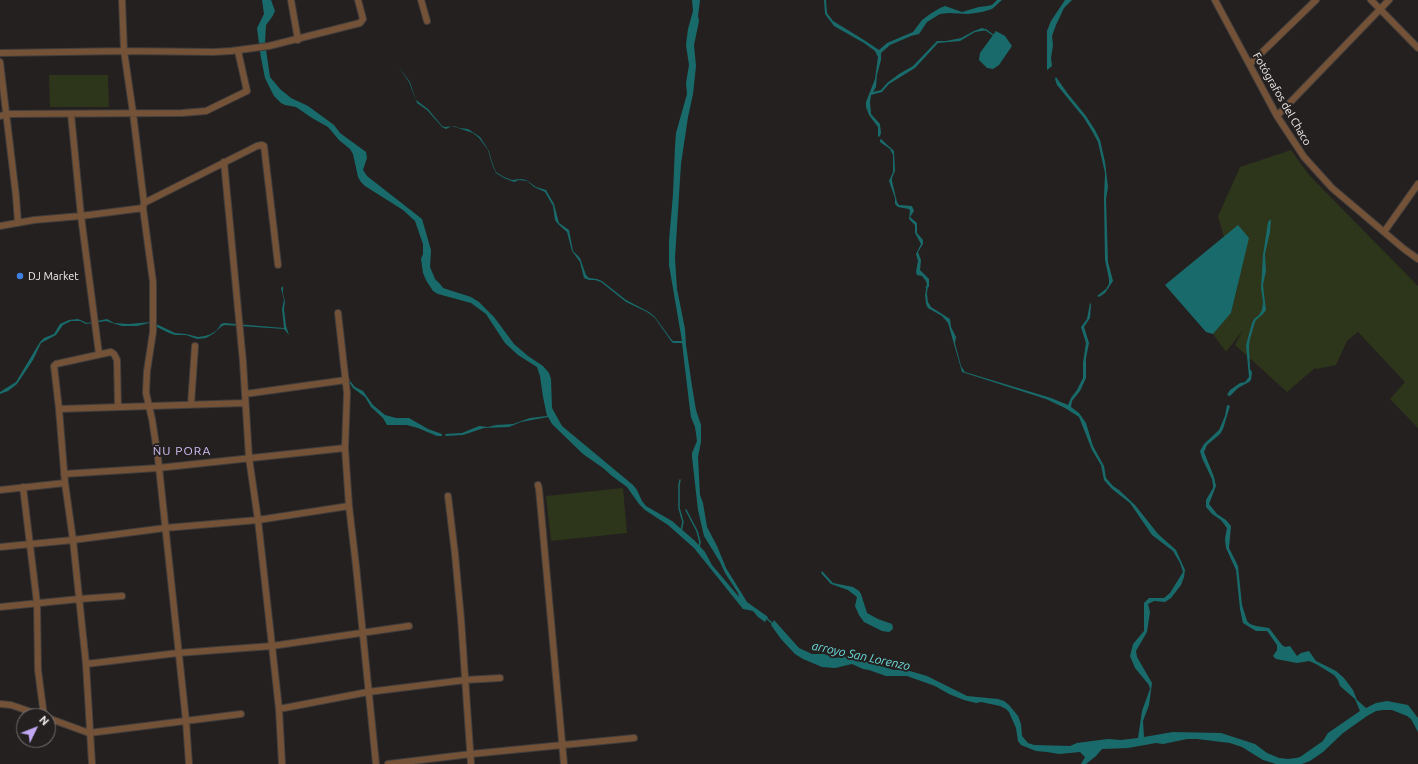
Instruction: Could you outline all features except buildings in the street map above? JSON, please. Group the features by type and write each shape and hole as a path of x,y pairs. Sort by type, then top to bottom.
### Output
{"street":[{"path":"291,0 298,40"},
{"path":"0,53 124,51 213,52 259,48 298,40 360,23 363,19 358,0"},
{"path":"421,0 427,21"},
{"name":"Fotógrafos del Chaco","path":"1215,0 1277,116 1304,157 1332,188 1418,259"},
{"path":"1250,64 1316,0"},
{"path":"1370,0 1418,48"},
{"path":"1277,116 1389,0"},
{"path":"122,1 124,51 153,282 153,332 147,371 146,393 152,419 165,528 186,721 189,764"},
{"path":"0,116 7,114 133,114 199,112 210,109 246,92 247,90 238,51"},
{"path":"0,62 18,223"},
{"path":"70,114 81,216 99,354"},
{"path":"0,226 34,220 81,216 144,205 224,162 257,146 264,146 278,265"},
{"path":"224,162 246,394 245,402 249,458 258,520 279,709 282,764"},
{"path":"1384,232 1418,184"},
{"path":"338,313 347,393 345,448 348,506 376,764"},
{"path":"191,404 195,346"},
{"path":"92,764 86,664 73,540 64,474 54,366 56,364 111,352 116,357 118,407"},
{"path":"246,394 346,380"},
{"path":"59,409 245,402"},
{"path":"64,474 158,468 345,448"},
{"path":"0,490 65,483"},
{"path":"538,485 564,764"},
{"path":"24,487 36,603 38,670 43,708"},
{"path":"448,496 455,554 471,764"},
{"path":"0,547 73,540 165,528 258,520 348,506"},
{"path":"0,607 122,596"},
{"path":"86,664 178,653 272,646 409,626"},
{"path":"279,709 368,692 465,680 500,678"},
{"path":"0,704 20,708"},
{"path":"56,721 90,733 241,714"},
{"path":"388,764 471,754 634,738"}],"green space":[{"path":"49,75 108,75 109,107 50,107"},
{"path":"1291,150 1309,175 1418,286 1418,428 1390,399 1405,382 1358,332 1347,341 1336,365 1317,369 1315,368 1287,392 1235,345 1243,330 1226,352 1213,334 1231,313 1238,285 1218,216 1240,167"},
{"path":"623,488 627,533 551,541 546,496"}],"water":[{"path":"262,0 271,0 275,11 266,25 265,43 259,43 257,28 264,14"},
{"path":"692,0 700,0 698,16 699,21 694,45 696,66 693,94 681,164 675,258 677,289 685,329 696,410 701,425 701,442 698,457 700,495 703,503 707,527 726,568 747,602 768,617 765,622 753,611 743,609 694,548 668,525 645,510 627,487 583,454 552,424 548,417 521,422 509,427 484,428 463,435 446,436 445,434 462,433 479,426 488,427 513,424 530,418 547,416 537,367 518,355 505,343 486,314 471,303 438,294 433,291 423,273 421,259 423,254 423,244 415,221 403,210 361,182 358,177 353,154 350,149 339,140 328,127 296,107 281,103 274,96 265,78 260,51 266,50 270,77 280,89 291,98 308,106 334,125 340,133 366,152 367,158 363,170 367,176 422,219 431,250 430,267 435,279 443,288 471,297 479,302 494,317 514,344 543,366 549,373 551,379 552,408 562,426 633,485 646,506 672,521 695,541 705,552 712,565 739,597 704,536 698,510 692,457 697,441 695,427 691,417 682,343 673,343 655,318 647,312 626,302 601,282 584,278 580,262 572,251 567,232 555,220 553,206 545,192 534,187 527,181 519,180 514,182 504,178 496,173 492,164 488,150 479,138 473,133 452,126 468,129 480,137 489,151 496,172 512,180 521,179 526,180 536,187 546,190 554,204 559,223 569,230 573,251 580,258 586,275 589,278 602,281 626,300 649,312 655,317 673,341 682,341 669,265 669,241 676,133 687,94 686,83 689,65 686,45 688,29 693,11"},
{"path":"824,0 826,0 827,13 833,21 879,50 887,43 913,32 922,20 940,8 945,6 962,12 992,5 997,0 1002,0 992,9 982,12 968,14 940,14 927,22 919,34 890,45 881,53 876,87 873,92 881,90 887,83 899,74 913,66 937,41 961,38 982,28 988,30 975,32 960,41 938,43 915,68 889,84 882,92 871,95 871,114 880,124 881,133 878,137 878,127 869,115 866,102 875,79 878,57 875,51 864,43 834,26 825,14"},
{"path":"1065,0 1072,0 1064,8 1052,36 1052,66 1047,70 1047,31 1051,21"},
{"path":"996,31 1005,36 1012,46 999,65 993,69 987,68 979,60 980,53"},
{"path":"398,66 410,82 416,100 428,109 442,126 451,126 446,129 442,127 427,110 417,103 409,82"},
{"path":"1056,77 1095,130 1100,140 1105,162 1108,187 1106,199 1108,262 1113,281 1105,293 1099,297 1097,296 1106,289 1109,284 1105,260 1105,173 1098,142 1084,118 1057,85 1055,79"},
{"path":"881,139 894,151 895,171 892,181 897,202 899,205 912,206 914,211 910,217 917,223 917,233 923,240 923,244 918,252 921,260 920,270 929,279 929,287 925,288 927,285 926,281 922,276 917,275 916,272 918,261 916,254 921,244 915,233 915,225 909,219 909,209 898,207 895,204 895,198 889,181 893,172 893,155 890,149 880,142"},
{"path":"1271,219 1270,232 1265,254 1266,271 1263,285 1266,310 1255,322 1249,345 1250,369 1252,372 1251,380 1238,388 1230,396 1227,395 1230,390 1240,383 1245,382 1249,377 1246,345 1252,323 1262,310 1263,302 1261,288 1263,255 1268,222"},
{"path":"1238,225 1249,238 1231,313 1213,334 1206,332 1165,285"},
{"path":"283,286 286,326 289,335 284,329 225,325 206,338 197,339 186,335 175,335 169,333 149,323 137,326 122,326 106,321 86,324 80,321 71,321 63,325 56,335 41,343 33,360 17,384 8,391 0,394 0,392 16,382 40,342 44,338 54,334 60,324 69,320 78,319 87,323 107,319 114,323 129,324 152,322 175,333 198,337 211,334 224,323 284,328 282,309 284,300 281,288"},
{"path":"925,294 927,294 928,302 931,307 950,319 951,327 956,337 955,343 961,366 965,372 1051,398 1068,405 1083,378 1083,363 1086,343 1081,327 1087,319 1090,303 1091,304 1090,318 1084,327 1089,343 1086,358 1086,378 1080,391 1072,401 1071,407 1079,413 1086,423 1093,446 1104,466 1106,478 1135,505 1158,534 1176,550 1185,570 1181,585 1171,598 1165,602 1154,601 1148,604 1150,612 1147,632 1136,651 1137,657 1152,683 1149,705 1143,721 1144,737 1173,732 1221,733 1255,744 1267,753 1279,758 1288,759 1300,757 1323,741 1328,733 1360,711 1355,699 1340,686 1334,675 1309,661 1297,663 1276,659 1273,656 1277,650 1277,645 1267,631 1256,631 1243,623 1236,570 1226,548 1225,539 1227,528 1221,520 1212,514 1206,507 1206,500 1213,488 1213,485 1212,479 1200,451 1204,444 1219,430 1225,416 1227,405 1230,406 1223,429 1220,434 1207,445 1204,452 1216,486 1209,504 1217,514 1226,520 1231,526 1229,548 1238,566 1242,605 1247,621 1256,626 1269,628 1282,645 1285,647 1290,646 1297,656 1301,653 1309,651 1316,661 1336,671 1344,678 1353,690 1357,700 1366,708 1376,703 1387,701 1408,705 1418,718 1418,732 1411,719 1407,716 1392,710 1383,710 1376,711 1367,716 1343,733 1323,752 1310,761 1302,764 1276,764 1263,760 1242,747 1230,743 1187,739 1163,744 1156,743 1128,748 1102,749 1086,764 1081,764 1085,757 1080,752 1059,754 1036,751 1021,745 1018,741 1016,728 1009,712 1000,706 964,700 935,686 907,676 886,676 852,664 835,668 822,667 795,654 781,639 771,625 774,620 799,648 812,654 824,654 835,658 848,656 894,670 903,669 927,676 967,696 1004,701 1018,716 1021,724 1022,736 1028,743 1034,745 1070,746 1077,743 1108,739 1121,740 1138,738 1142,711 1150,689 1149,685 1135,668 1130,656 1133,644 1144,631 1144,603 1149,598 1164,598 1170,593 1183,572 1180,563 1173,551 1152,535 1130,503 1112,489 1104,480 1101,465 1092,450 1079,417 1046,399 962,372 948,323 942,316 928,308"},
{"path":"350,381 355,387 363,391 373,405 385,415 396,418 409,418 428,429 442,434 442,436 437,436 407,425 387,425 383,418 371,407 365,397 353,388 349,382"},
{"path":"822,571 833,583 853,587 859,591 867,613 892,624 892,630 889,632 882,631 864,622 855,606 857,597 848,590 831,584 821,573"}],"waterway":[{"path":"986,30 993,35"},
{"path":"926,295 927,287"},
{"path":"680,480 679,508 683,522 681,531"},
{"path":"686,510 697,531 700,542 699,547"},
{"name":"arroyo San Lorenzo","path":"765,617 773,624"}],"place":[{"name":"DJ Market","path":"20,276"}],"district":[{"name":"ÑU PORA","path":"182,451"}]}
